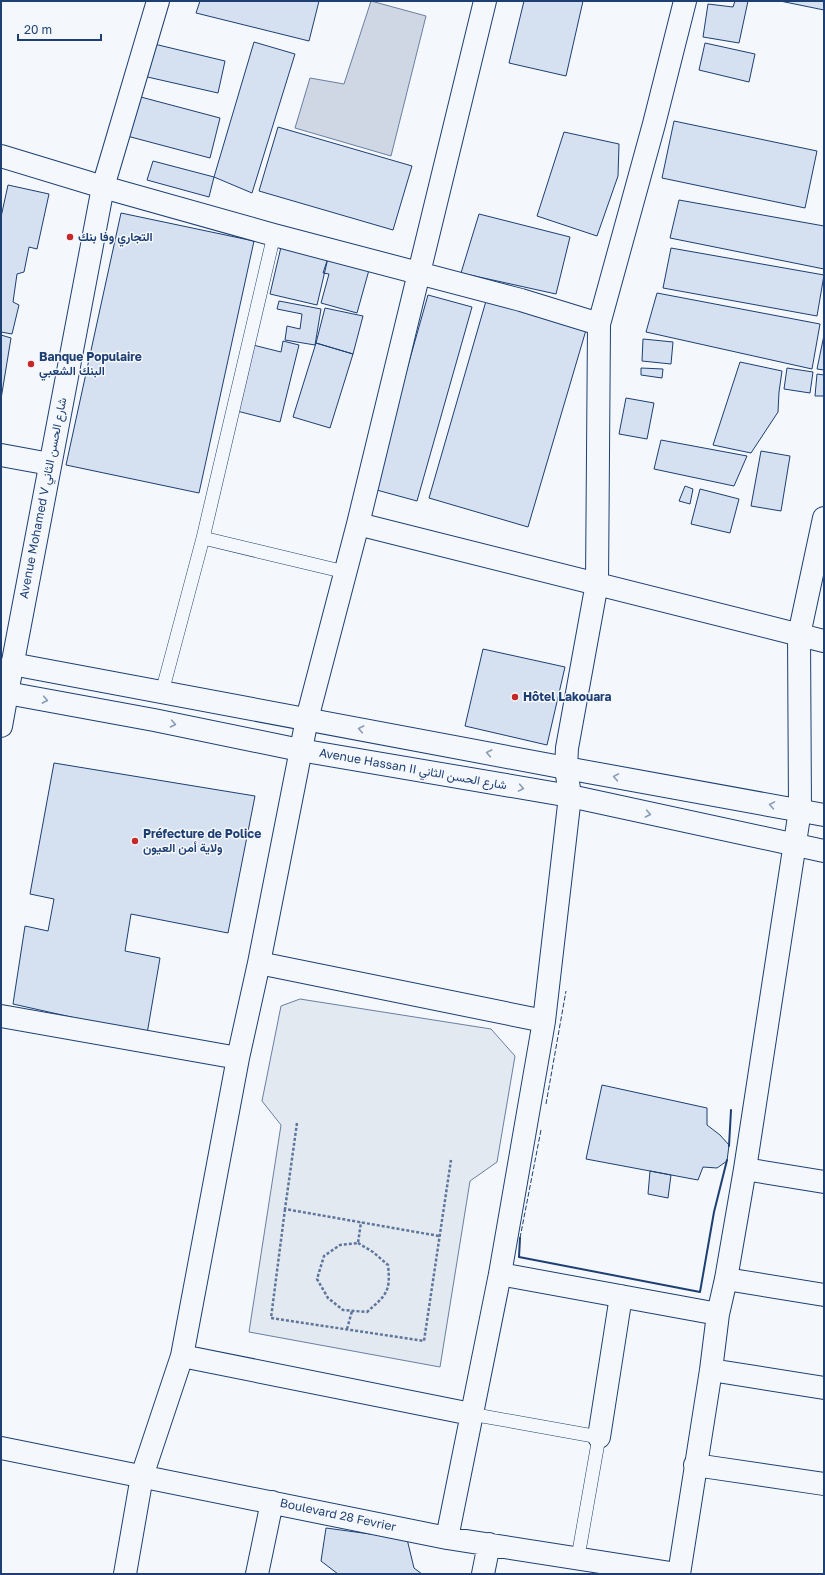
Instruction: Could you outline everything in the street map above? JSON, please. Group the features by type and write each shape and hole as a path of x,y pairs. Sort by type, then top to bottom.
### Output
{"street":[{"name":"Avenue Mohamed V شارع الحسن الثاني","path":"1,726 7,663 50,464 103,187 158,1"},
{"path":"124,1574 142,1476 182,1356 238,1058 259,963 307,719 358,524 485,1"},
{"path":"447,1538 500,1274 544,1021 570,796 566,768 567,748 597,583 598,324 654,124 685,1"},
{"path":"1,156 103,187 274,235 521,300 598,324"},
{"path":"1,454 50,464"},
{"path":"678,1574 711,1370 718,1314 726,1279 745,1169 800,810 799,635 824,518"},
{"path":"358,524 824,640"},
{"path":"7,663 824,815"},
{"name":"Avenue Hassan II شارع الحسن الثاني","path":"4,692 154,720 300,750 570,796 824,851"},
{"path":"259,963 544,1021"},
{"path":"1,1016 238,1058"},
{"path":"745,1169 824,1182"},
{"path":"500,1274 718,1314"},
{"path":"726,1279 824,1295"},
{"path":"599,1437 620,1296"},
{"path":"182,1356 471,1414"},
{"path":"711,1370 824,1388"},
{"name":"Boulevard 28 Fevrier","path":"1,1448 447,1538 489,1544 567,1562 678,1574"},
{"path":"695,1465 824,1484"},
{"path":"257,1574 272,1502"},
{"path":"483,1574 489,1544"}],"lane":[{"path":"162,692 202,538 274,235"},
{"path":"202,538 345,572"},
{"path":"471,1414 599,1437 567,1562"}],"path":[{"path":"297,1123 271,1318 424,1341 438,1236 451,1160"},
{"path":"285,1209 438,1236"},
{"path":"358,1243 361,1222"},
{"path":"358,1243 373,1252 388,1265 390,1280 386,1296 367,1312 343,1310 328,1298 317,1279 324,1256 340,1245 358,1243"},
{"path":"347,1330 352,1311"}],"shaded area":[{"path":"371,1 426,16 391,156 295,128 310,78 344,84"},
{"path":"300,999 491,1029 515,1056 497,1162 470,1181 440,1367 249,1332 281,1125 262,1101 281,1006"}],"building":[{"path":"200,1 319,1 309,41 196,13"},
{"path":"524,1 583,1 566,76 509,63"},
{"path":"735,1 748,1 739,43 703,37 708,4 733,7"},
{"path":"780,1 824,1 824,10"},
{"path":"254,42 295,54 252,193 214,177"},
{"path":"150,43 225,61 218,93 143,76"},
{"path":"705,43 755,54 749,82 699,70"},
{"path":"137,96 220,118 210,158 127,136"},
{"path":"674,121 817,151 805,208 662,178"},
{"path":"278,127 412,166 393,230 259,191"},
{"path":"564,132 619,144 618,176 597,236 537,216"},
{"path":"153,161 214,177 209,197 147,180"},
{"path":"8,185 49,194 37,249 29,247 24,272 17,274 13,302 19,305 12,334 1,332 1,217"},
{"path":"679,200 824,226 824,269 670,238"},
{"path":"121,213 254,241 199,493 66,465"},
{"path":"479,214 570,237 556,294 461,273"},
{"path":"281,247 328,258 317,305 270,294"},
{"path":"671,248 824,275 817,316 663,288"},
{"path":"328,258 369,270 357,313 321,303 329,274 323,273"},
{"path":"657,293 820,324 812,369 646,332"},
{"path":"428,295 472,307 417,501 373,489"},
{"path":"279,301 321,309 315,345 285,340 287,326 300,329 302,314 277,309"},
{"path":"486,301 586,330 528,527 429,498"},
{"path":"325,308 363,316 353,354 316,343"},
{"path":"1,335 11,338 1,399"},
{"path":"824,335 824,370 817,369"},
{"path":"643,339 673,342 671,364 642,361"},
{"path":"283,341 299,345 280,422 237,411 253,345 281,352"},
{"path":"316,343 353,354 330,428 293,417"},
{"path":"740,362 782,371 778,412 751,453 713,445"},
{"path":"641,368 663,369 662,378 641,375"},
{"path":"787,368 813,372 810,393 784,389"},
{"path":"817,374 824,375 824,396 815,396"},
{"path":"626,398 654,403 647,439 619,434"},
{"path":"661,440 747,456 734,486 654,469"},
{"path":"761,451 790,456 781,511 751,506"},
{"path":"685,486 693,489 690,504 679,501"},
{"path":"700,489 739,499 730,533 691,524"},
{"name":"Hôtel Lakouara","path":"483,649 565,667 547,745 465,726"},
{"path":"54,763 255,796 228,933 131,914 125,951 160,958 147,1034 13,1004 25,926 48,931 54,899 30,894"},
{"path":"602,1085 707,1108 707,1125 720,1135 729,1145 727,1161 717,1168 703,1167 698,1180 586,1159"},
{"path":"650,1171 671,1175 668,1198 648,1194"},
{"path":"326,1528 407,1539 414,1568 422,1574 338,1574 321,1561"}],"fence":[{"path":"546,1104 566,991"},
{"path":"520,1238 541,1130"}],"wall":[{"path":"729,1146 731,1110"},
{"path":"520,1238 519,1257 700,1292 714,1212 727,1160"}],"place":[{"name":"التجاري وفا بنك","path":"70,237"},
{"name":"Banque Populaire البنك الشعبي","path":"31,364"},
{"name":"Hôtel Lakouara","path":"515,697"},
{"name":"Préfecture de Police ولاية أمن العيون","path":"135,841"}]}
